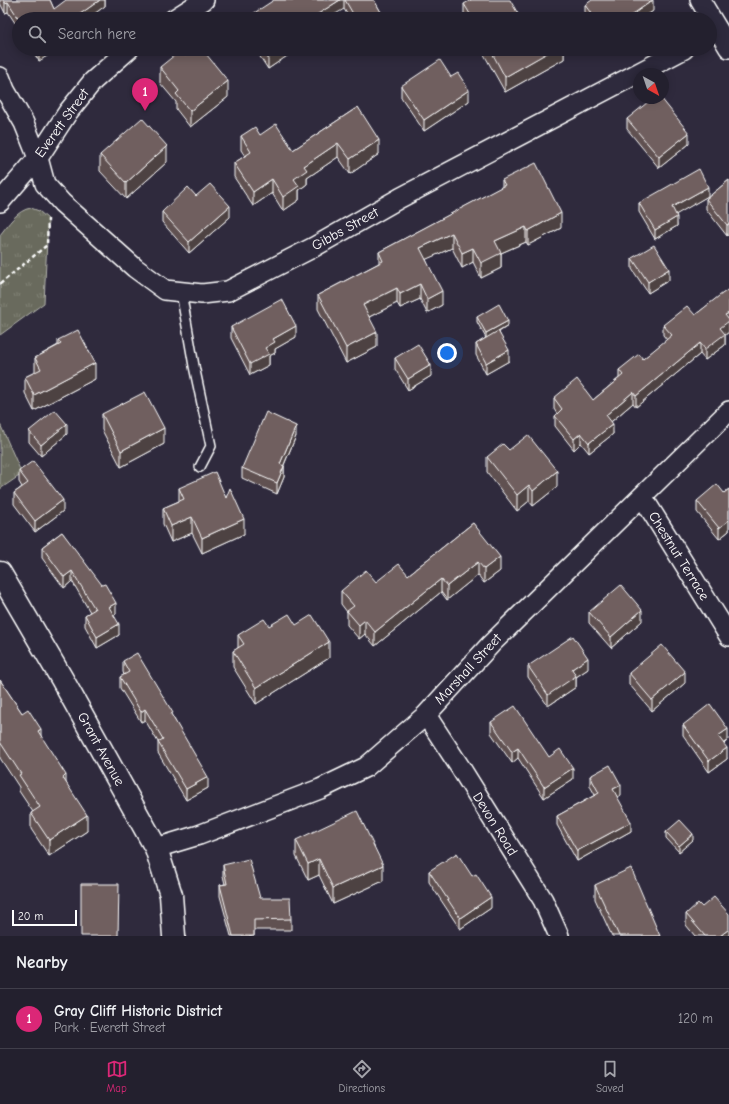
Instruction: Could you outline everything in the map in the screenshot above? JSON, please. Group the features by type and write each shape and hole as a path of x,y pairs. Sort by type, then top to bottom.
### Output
{"street":[{"path":"185,12 204,0"},
{"path":"700,0 707,12"},
{"path":"719,31 729,48"},
{"name":"Everett Street","path":"0,202 38,158 68,112 93,81 122,56"},
{"name":"Gibbs Street","path":"0,77 5,90 24,122 38,158 45,184 62,203 135,268 165,290 202,294 228,291 314,246 400,198 671,56"},
{"name":"Marshall Street","path":"156,848 199,834 320,789 366,767 426,715 491,644 729,411"},
{"name":"Chestnut Terrace","path":"642,496 729,636"},
{"name":"Grant Avenue","path":"0,573 62,679 156,848 171,896 174,936"},
{"name":"Devon Road","path":"426,715 543,900 559,936"}],"lane":[{"path":"181,292 194,366 211,446 200,467"}],"path":[{"path":"0,284 46,245 48,219 50,215"}],"green space":[{"path":"31,208 39,211 48,219 44,303 0,335 0,235 17,215 26,209"},
{"path":"0,424 22,474 0,489"}],"building":[{"path":"3,0 50,0 54,9 66,0 100,0 83,12 14,12 8,2 5,3"},
{"path":"274,0 340,0 321,12 256,12"},
{"path":"345,0 374,0 381,12 352,12"},
{"path":"471,0 510,0 517,12 469,12 464,4"},
{"path":"592,0 653,0 636,12 590,12 585,5"},
{"path":"174,56 208,56 228,81 190,111 176,94 179,91 160,67"},
{"path":"494,56 542,56 505,77"},
{"path":"440,60 451,77 458,73 469,90 424,120 401,86"},
{"path":"646,104 666,104 689,133 659,157 627,119"},
{"path":"358,107 379,140 350,159 338,143 304,166 307,170 294,179 299,186 283,197 272,179 253,192 234,163 251,152 241,136 255,127 260,135 276,124 293,150"},
{"path":"142,118 167,146 126,183 100,155"},
{"path":"536,163 561,213 528,231 526,227 495,241 501,253 481,263 473,248 462,253 452,233 420,248 442,291 427,299 420,284 400,294 397,288 363,305 377,332 346,348 318,295 383,261 379,252 505,185 502,180"},
{"path":"699,169 708,187 672,207 677,217 655,230 639,203"},
{"path":"729,180 729,224 727,225 706,199"},
{"path":"210,184 230,206 189,242 162,212 188,187 196,196"},
{"path":"654,245 669,269 648,282 632,258"},
{"path":"729,289 729,313 725,315 729,321 720,328 725,334 705,349 700,343 636,396 633,392 606,415 613,424 589,443 581,433 574,439 555,416 562,409 554,398 577,379 593,400 623,375 619,370 639,354 643,359 672,335 663,325 687,306 695,315"},
{"path":"282,299 296,326 273,339 275,342 265,348 269,354 250,364 231,327"},
{"path":"499,304 508,321 486,333 477,317"},
{"path":"78,330 95,363 34,395 25,377 41,369 35,358 61,344 58,340"},
{"path":"498,331 509,350 486,363 476,344"},
{"path":"418,344 431,365 408,379 395,358"},
{"path":"145,392 164,428 121,451 102,414"},
{"path":"55,410 67,424 41,445 29,431"},
{"path":"266,412 296,426 280,464 284,466 277,483 242,468"},
{"path":"528,435 557,471 533,491 529,485 517,495 487,457 503,444 509,450"},
{"path":"33,461 63,500 35,521 14,493 28,483 19,471"},
{"path":"215,472 226,498 230,488 244,519 202,538 192,517 171,526 163,508 184,499 179,488"},
{"path":"717,484 724,493 729,489 729,520 719,528 697,501"},
{"path":"473,523 500,557 484,569 478,562 447,586 441,579 375,632 365,620 359,625 347,611 354,606 341,591 366,570 376,582 399,564 408,575"},
{"path":"62,532 102,585 105,584 116,603 109,607 119,624 97,637 85,615 95,609 72,571 64,577 42,547"},
{"path":"621,585 642,610 611,637 589,612"},
{"path":"289,614 296,625 312,615 329,642 256,688 233,651 244,644 238,635 264,619 269,626"},
{"path":"573,636 588,658 572,669 576,676 548,695 528,666"},
{"path":"662,645 685,672 652,700 629,673"},
{"path":"137,653 173,713 171,714 208,777 186,789 158,742 163,739 145,709 141,712 120,677 129,672 123,661"},
{"path":"0,680 22,713 28,709 41,729 38,731 66,775 63,778 87,815 49,840 31,813 40,807 0,742"},
{"path":"710,704 728,729 718,736 727,748 709,761 683,725"},
{"path":"515,706 549,757 560,749 573,768 544,787 518,748 512,752 491,722"},
{"path":"610,765 621,785 613,789 631,822 577,851 557,816 599,793 590,776"},
{"path":"357,811 383,865 333,888 319,859 308,864 296,840"},
{"path":"680,820 693,834 679,846 666,832"},
{"path":"457,853 472,876 476,874 491,897 460,918 429,871"},
{"path":"249,859 260,898 290,898 291,919 254,920 254,936 233,936 220,885 227,884 223,865"},
{"path":"631,868 660,936 619,936 595,885"},
{"path":"81,884 119,884 118,936 81,936"},
{"path":"714,897 729,914 729,929 720,936 705,936 686,914 698,903 702,907"}],"place":[{"name":"Gray Cliff Historic District","path":"145,111"}]}
